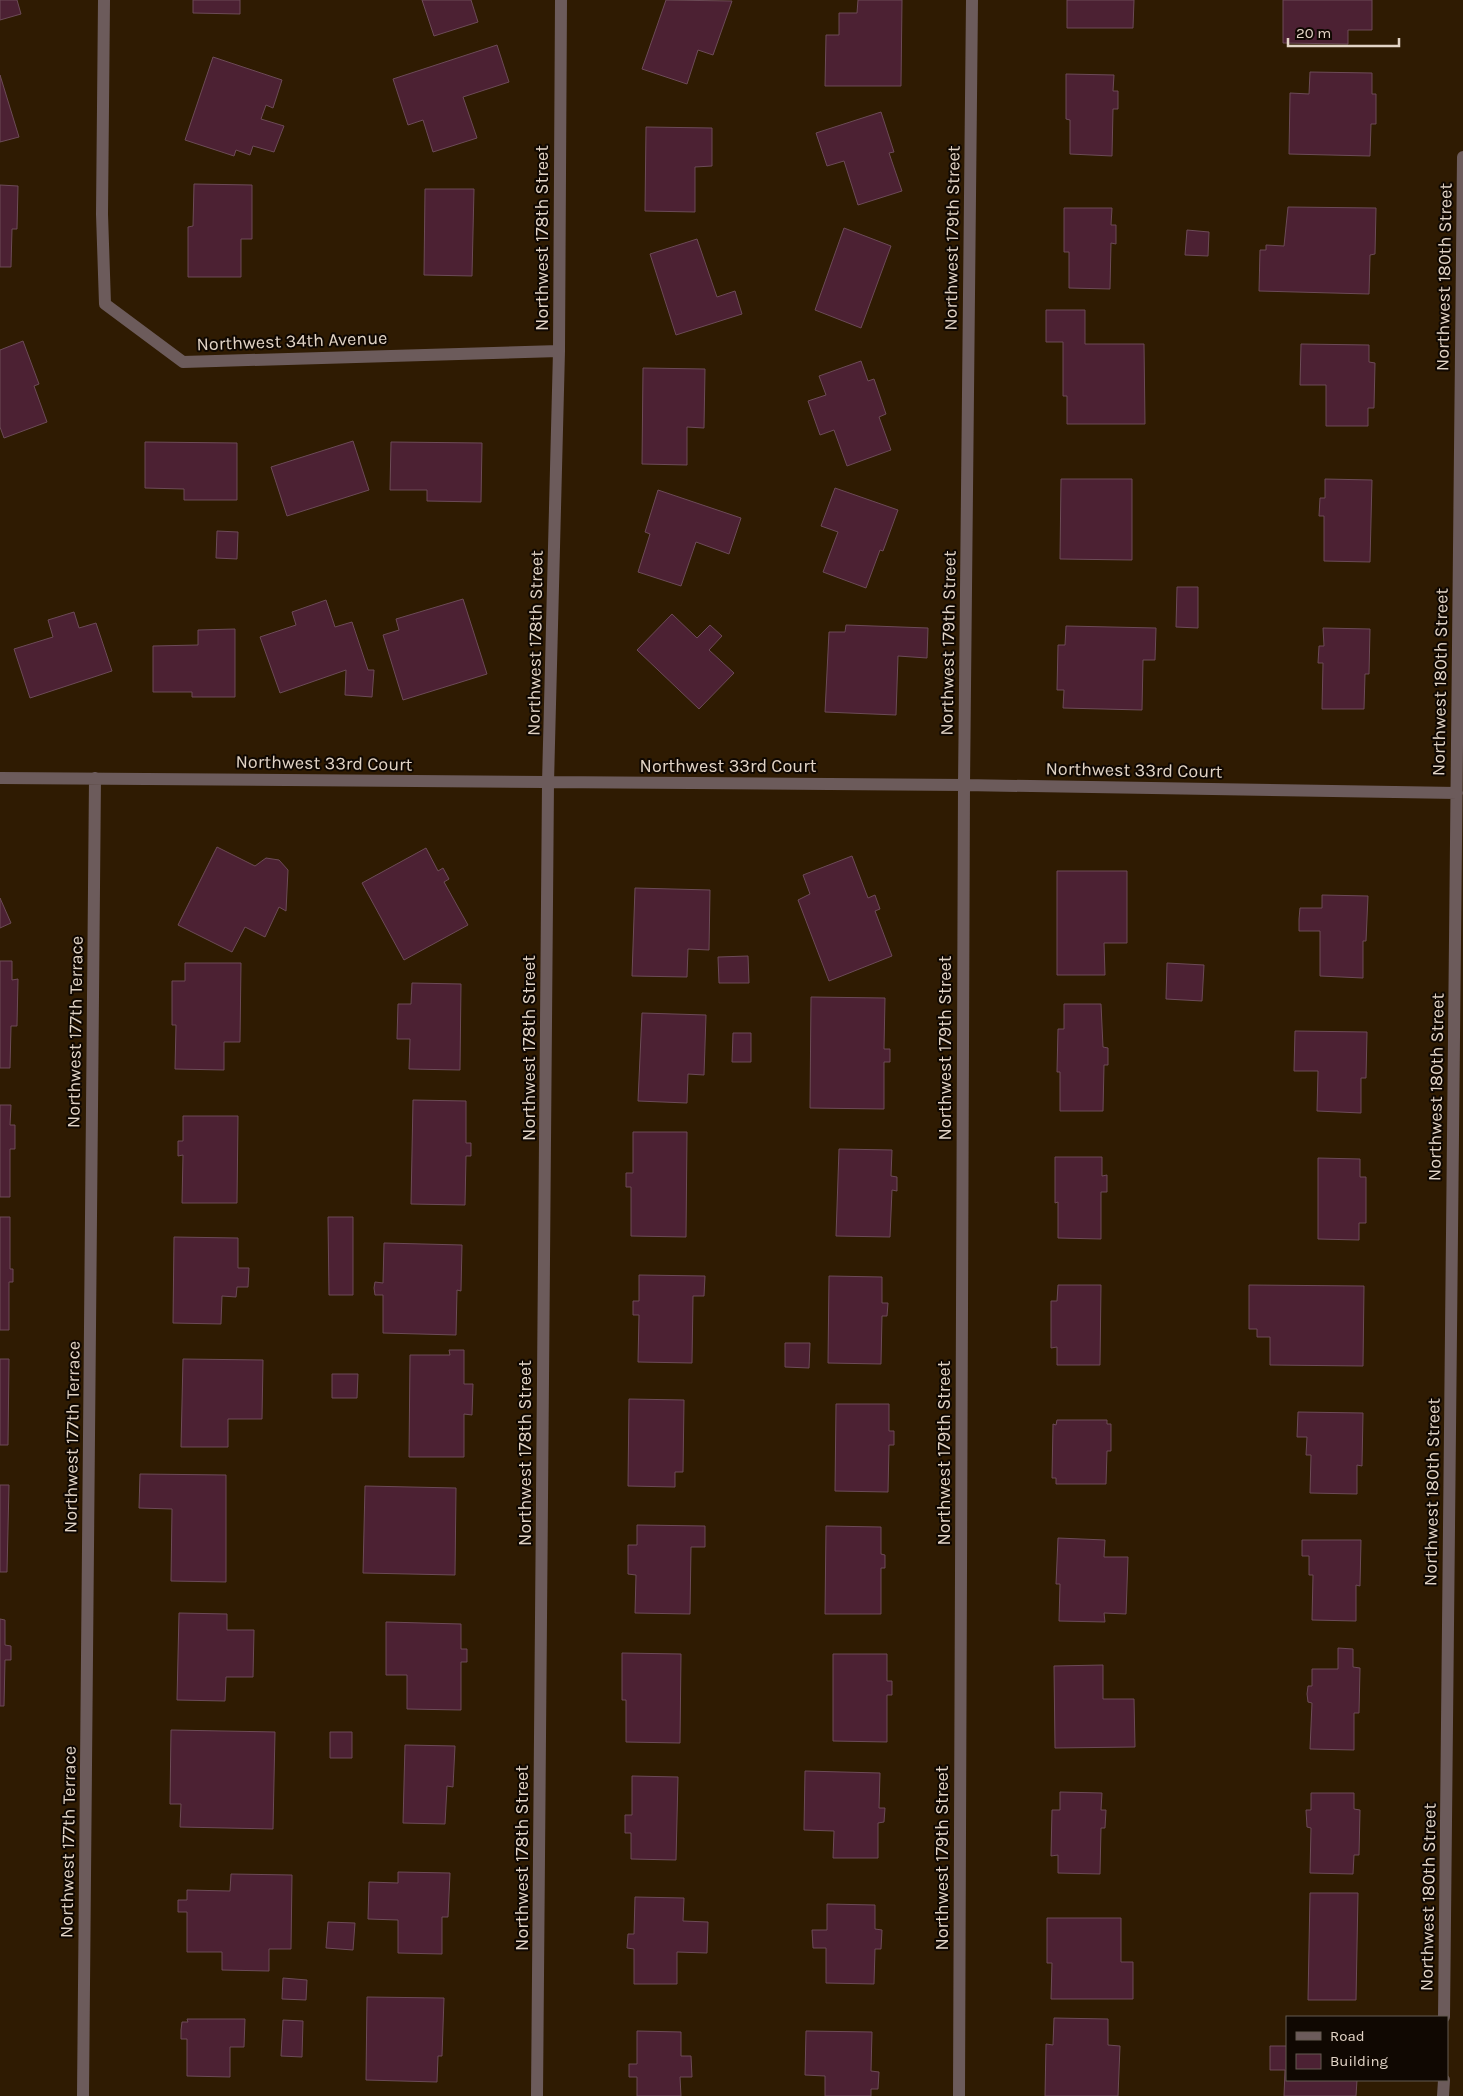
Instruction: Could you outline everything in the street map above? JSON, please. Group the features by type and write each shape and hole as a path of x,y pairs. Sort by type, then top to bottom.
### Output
{"street":[{"name":"Northwest 34th Avenue","path":"104,0 102,214 105,304 183,362 559,351"},
{"name":"Northwest 178th Street","path":"537,2096 548,783 559,351 561,0"},
{"name":"Northwest 179th Street","path":"959,2096 964,785 972,0"},
{"name":"Northwest 180th Street","path":"1444,2016 1463,157"},
{"name":"Northwest 33rd Court","path":"0,778 964,785 1457,793"},
{"name":"Northwest 177th Terrace","path":"83,2096 95,778"},
{"path":"1443,2096 1444,2081"}],"building":[{"path":"0,0 17,0 21,14 0,20"},
{"path":"193,0 240,0 240,14 193,13"},
{"path":"422,0 471,0 478,22 434,36"},
{"path":"666,0 732,1 713,55 698,50 687,84 642,69"},
{"path":"858,0 902,0 901,86 825,86 826,35 839,35 839,13 857,13"},
{"path":"1067,0 1134,0 1133,28 1067,28"},
{"path":"1283,0 1372,0 1372,30 1348,30 1348,44 1283,43"},
{"path":"497,45 509,82 463,97 477,138 433,152 423,120 408,125 393,79"},
{"path":"213,57 282,80 273,108 266,105 261,119 284,126 274,152 253,146 250,155 236,150 234,156 185,140"},
{"path":"1310,72 1372,73 1372,94 1376,94 1376,124 1371,124 1370,156 1289,154 1290,93 1309,94"},
{"path":"1066,74 1114,75 1113,91 1118,91 1118,109 1113,109 1112,156 1070,154 1070,120 1066,119"},
{"path":"0,75 19,137 0,142"},
{"path":"881,112 894,152 889,153 902,191 858,205 844,161 827,166 816,133"},
{"path":"646,127 712,128 712,166 695,167 695,212 645,211"},
{"path":"194,184 252,185 252,239 241,239 241,277 188,277 188,227 193,226"},
{"path":"0,185 18,186 17,229 12,229 11,267 0,267"},
{"path":"425,189 474,189 472,276 424,275"},
{"path":"1288,207 1376,208 1375,254 1370,255 1369,294 1259,291 1260,250 1266,250 1266,245 1284,246"},
{"path":"1064,208 1112,208 1111,225 1116,225 1116,244 1111,243 1110,289 1069,288 1069,252 1064,252"},
{"path":"844,228 891,246 861,328 815,310"},
{"path":"1187,230 1209,232 1208,256 1185,255"},
{"path":"697,239 717,297 735,291 742,314 676,335 650,254"},
{"path":"1046,310 1085,310 1085,344 1144,344 1145,424 1067,424 1067,396 1063,396 1063,342 1046,342"},
{"path":"23,341 39,384 34,386 47,422 4,438 0,427 0,350"},
{"path":"1301,344 1369,345 1369,362 1375,363 1374,408 1368,408 1368,426 1326,426 1326,385 1300,385"},
{"path":"861,361 868,381 874,379 886,414 879,417 891,450 847,466 834,430 820,435 808,401 826,395 819,376"},
{"path":"643,368 705,369 704,428 687,427 687,465 642,464"},
{"path":"353,441 369,490 287,516 271,467"},
{"path":"145,442 237,443 237,500 184,500 184,489 145,488"},
{"path":"391,442 482,443 481,502 427,501 427,490 390,490"},
{"path":"1061,479 1132,479 1132,560 1060,559"},
{"path":"1325,479 1372,480 1370,562 1324,561 1324,516 1319,516 1320,498 1325,498"},
{"path":"835,488 898,510 883,551 880,550 866,588 823,572 838,532 821,526"},
{"path":"658,490 741,518 729,554 696,542 681,586 638,572 650,534 645,532"},
{"path":"217,531 238,532 237,559 216,558"},
{"path":"1177,587 1198,587 1198,628 1176,627"},
{"path":"463,599 487,674 403,700 383,635 399,630 396,619"},
{"path":"326,600 335,627 352,622 368,670 374,670 372,697 345,695 346,670 280,693 260,637 296,625 292,612"},
{"path":"74,612 79,628 96,623 112,671 30,698 14,649 53,637 48,620"},
{"path":"672,614 697,638 710,625 722,636 709,650 734,673 699,709 637,650"},
{"path":"846,625 928,628 927,658 898,656 896,715 825,712 829,632 845,632"},
{"path":"1066,626 1156,628 1155,660 1143,660 1142,710 1063,708 1064,690 1057,690 1058,645 1065,645"},
{"path":"1323,628 1370,629 1369,674 1365,674 1364,709 1322,709 1323,663 1318,663 1319,646 1324,646"},
{"path":"235,629 235,697 192,697 192,692 153,692 153,646 198,645 198,630"},
{"path":"217,847 255,866 266,858 279,860 288,870 286,911 279,907 265,937 245,927 232,952 178,925"},
{"path":"426,848 438,871 443,868 449,879 444,882 468,925 404,960 362,883"},
{"path":"852,856 868,898 875,895 880,909 875,911 892,956 829,981 798,900 810,894 803,875"},
{"path":"1057,871 1127,871 1127,943 1104,943 1105,975 1057,975"},
{"path":"635,888 710,890 709,950 688,949 687,977 632,976"},
{"path":"1322,895 1368,896 1366,941 1363,941 1363,978 1320,976 1320,931 1299,931 1299,919 1300,908 1322,908"},
{"path":"0,898 11,923 0,928"},
{"path":"748,956 749,983 719,983 718,957"},
{"path":"0,961 12,961 12,980 18,979 17,1026 11,1026 10,1068 0,1068"},
{"path":"185,963 241,963 240,1042 224,1042 224,1070 175,1069 176,1025 172,1025 172,981 185,981"},
{"path":"1167,963 1204,965 1202,1001 1166,999"},
{"path":"412,983 461,984 460,1070 409,1069 410,1039 397,1039 398,1004 411,1004"},
{"path":"811,997 885,998 884,1049 890,1049 890,1062 884,1062 884,1109 810,1108"},
{"path":"1064,1004 1101,1004 1103,1047 1108,1048 1108,1065 1104,1065 1103,1111 1060,1111 1060,1072 1057,1072 1058,1029 1064,1029"},
{"path":"642,1013 706,1015 704,1075 688,1074 687,1103 638,1101"},
{"path":"1295,1031 1367,1032 1366,1078 1361,1078 1361,1113 1317,1111 1318,1071 1294,1071"},
{"path":"733,1033 751,1033 751,1062 732,1062"},
{"path":"413,1100 466,1101 466,1143 471,1143 471,1156 466,1156 465,1205 411,1204"},
{"path":"0,1105 11,1105 10,1125 15,1125 15,1149 10,1149 10,1197 0,1197"},
{"path":"183,1116 238,1116 237,1203 182,1203 183,1155 178,1156 178,1141 183,1141"},
{"path":"633,1132 687,1132 686,1237 631,1236 631,1187 626,1187 626,1173 633,1173"},
{"path":"839,1149 892,1150 891,1176 897,1177 897,1191 892,1190 890,1237 836,1236"},
{"path":"1055,1157 1102,1157 1102,1176 1107,1175 1107,1192 1101,1192 1101,1239 1058,1238 1058,1202 1055,1203"},
{"path":"1318,1158 1360,1159 1360,1177 1366,1177 1366,1223 1359,1223 1359,1240 1318,1239"},
{"path":"0,1217 10,1217 10,1269 13,1269 13,1282 9,1282 9,1330 0,1330"},
{"path":"328,1217 353,1217 353,1295 329,1295"},
{"path":"174,1237 238,1238 238,1268 249,1268 248,1287 237,1287 236,1297 222,1296 221,1324 173,1323"},
{"path":"384,1243 462,1245 461,1291 457,1290 456,1335 383,1333 383,1295 375,1295 374,1288 375,1282 383,1283"},
{"path":"639,1275 705,1276 704,1296 693,1296 692,1363 638,1362 639,1315 633,1315 633,1301 639,1301"},
{"path":"829,1276 882,1277 882,1303 888,1303 887,1316 882,1316 881,1364 828,1363"},
{"path":"1058,1285 1101,1285 1100,1365 1057,1365 1057,1347 1051,1348 1051,1301 1057,1301"},
{"path":"1249,1285 1364,1286 1363,1366 1270,1365 1270,1337 1257,1337 1257,1329 1249,1329"},
{"path":"785,1343 810,1343 809,1368 785,1367"},
{"path":"449,1350 464,1350 464,1384 473,1384 472,1415 464,1414 464,1457 409,1457 410,1355 450,1355"},
{"path":"0,1359 9,1359 8,1445 0,1445"},
{"path":"183,1359 263,1360 262,1419 228,1419 228,1447 181,1447"},
{"path":"332,1374 358,1374 357,1398 332,1398"},
{"path":"629,1399 684,1400 683,1472 675,1472 675,1487 628,1486"},
{"path":"836,1404 889,1404 889,1431 894,1431 894,1445 889,1445 888,1492 835,1491"},
{"path":"1298,1412 1363,1413 1362,1466 1357,1465 1357,1494 1310,1493 1311,1455 1306,1455 1307,1437 1297,1437"},
{"path":"1057,1420 1107,1420 1107,1424 1111,1424 1111,1451 1107,1451 1106,1484 1056,1484 1056,1478 1052,1478 1053,1424 1056,1425"},
{"path":"140,1474 226,1475 226,1582 171,1581 172,1509 139,1508"},
{"path":"0,1485 9,1485 7,1572 0,1572"},
{"path":"365,1486 456,1488 455,1575 363,1573"},
{"path":"637,1525 705,1526 705,1547 691,1547 690,1614 635,1613 636,1575 628,1574 628,1545 637,1545"},
{"path":"826,1526 881,1527 881,1554 885,1555 885,1568 881,1568 881,1614 825,1614"},
{"path":"1058,1538 1105,1540 1104,1557 1128,1557 1126,1614 1104,1613 1105,1622 1059,1621 1060,1584 1056,1584"},
{"path":"1302,1540 1361,1540 1360,1586 1356,1585 1356,1621 1312,1620 1313,1575 1309,1575 1309,1556 1302,1556"},
{"path":"179,1613 227,1614 227,1630 254,1630 253,1677 226,1677 225,1701 177,1700"},
{"path":"0,1619 5,1620 5,1645 11,1646 11,1660 5,1660 4,1706 0,1706"},
{"path":"386,1622 461,1624 461,1649 467,1649 467,1662 461,1662 461,1710 407,1709 407,1675 386,1675"},
{"path":"1338,1648 1353,1649 1353,1667 1360,1668 1359,1713 1354,1713 1354,1750 1310,1749 1312,1703 1308,1702 1307,1694 1308,1686 1312,1686 1312,1669 1338,1669"},
{"path":"622,1653 681,1654 680,1743 626,1742 626,1700 622,1700"},
{"path":"833,1654 887,1654 887,1681 892,1681 892,1695 887,1695 887,1742 833,1741"},
{"path":"1103,1665 1103,1699 1134,1699 1135,1747 1055,1748 1054,1666"},
{"path":"171,1730 275,1732 273,1829 180,1827 181,1804 170,1804"},
{"path":"330,1732 352,1732 352,1758 330,1758"},
{"path":"405,1745 455,1746 453,1787 447,1786 445,1824 403,1823"},
{"path":"805,1771 880,1773 879,1808 885,1808 884,1822 878,1823 878,1858 833,1858 834,1831 804,1830"},
{"path":"632,1776 678,1777 676,1860 631,1859 631,1833 625,1833 625,1815 632,1815"},
{"path":"1060,1792 1102,1793 1101,1810 1106,1810 1105,1828 1101,1828 1100,1874 1058,1873 1058,1855 1051,1856 1052,1810 1060,1810"},
{"path":"1311,1793 1354,1793 1354,1809 1360,1810 1359,1855 1354,1855 1353,1874 1310,1873 1311,1828 1307,1827 1306,1810 1311,1810"},
{"path":"398,1872 450,1873 448,1917 442,1917 442,1954 398,1953 398,1920 368,1919 369,1882 398,1883"},
{"path":"231,1874 292,1875 291,1949 269,1949 269,1971 222,1970 222,1952 187,1952 187,1912 178,1912 178,1900 187,1900 187,1890 230,1891"},
{"path":"1310,1893 1358,1893 1356,2000 1308,2000"},
{"path":"635,1897 684,1898 683,1921 708,1922 707,1953 677,1952 677,1984 634,1984 634,1949 627,1948 628,1934 634,1934"},
{"path":"827,1904 875,1905 875,1929 882,1930 881,1949 875,1949 874,1984 826,1983 826,1948 813,1948 812,1930 827,1930"},
{"path":"1047,1918 1121,1918 1121,1962 1133,1962 1133,1999 1051,1999 1052,1963 1047,1963"},
{"path":"328,1922 355,1923 353,1950 326,1948"},
{"path":"283,1978 307,1980 306,2000 282,1999"},
{"path":"367,1997 444,1998 442,2056 438,2056 437,2082 366,2080"},
{"path":"1054,2018 1108,2019 1108,2045 1120,2046 1118,2096 1045,2096 1046,2044 1053,2045"},
{"path":"187,2019 245,2019 244,2047 230,2047 230,2077 187,2076 187,2039 181,2039 181,2030 182,2022 188,2022"},
{"path":"283,2020 303,2021 302,2057 281,2056"},
{"path":"637,2031 681,2032 681,2056 691,2056 692,2077 680,2077 681,2096 637,2096 637,2077 629,2077 629,2064 637,2064"},
{"path":"806,2031 872,2032 871,2071 879,2072 878,2089 871,2089 871,2096 825,2096 825,2076 805,2075"},
{"path":"1270,2046 1286,2046 1286,2081 1357,2081 1356,2096 1284,2096 1285,2070 1270,2070"}]}
